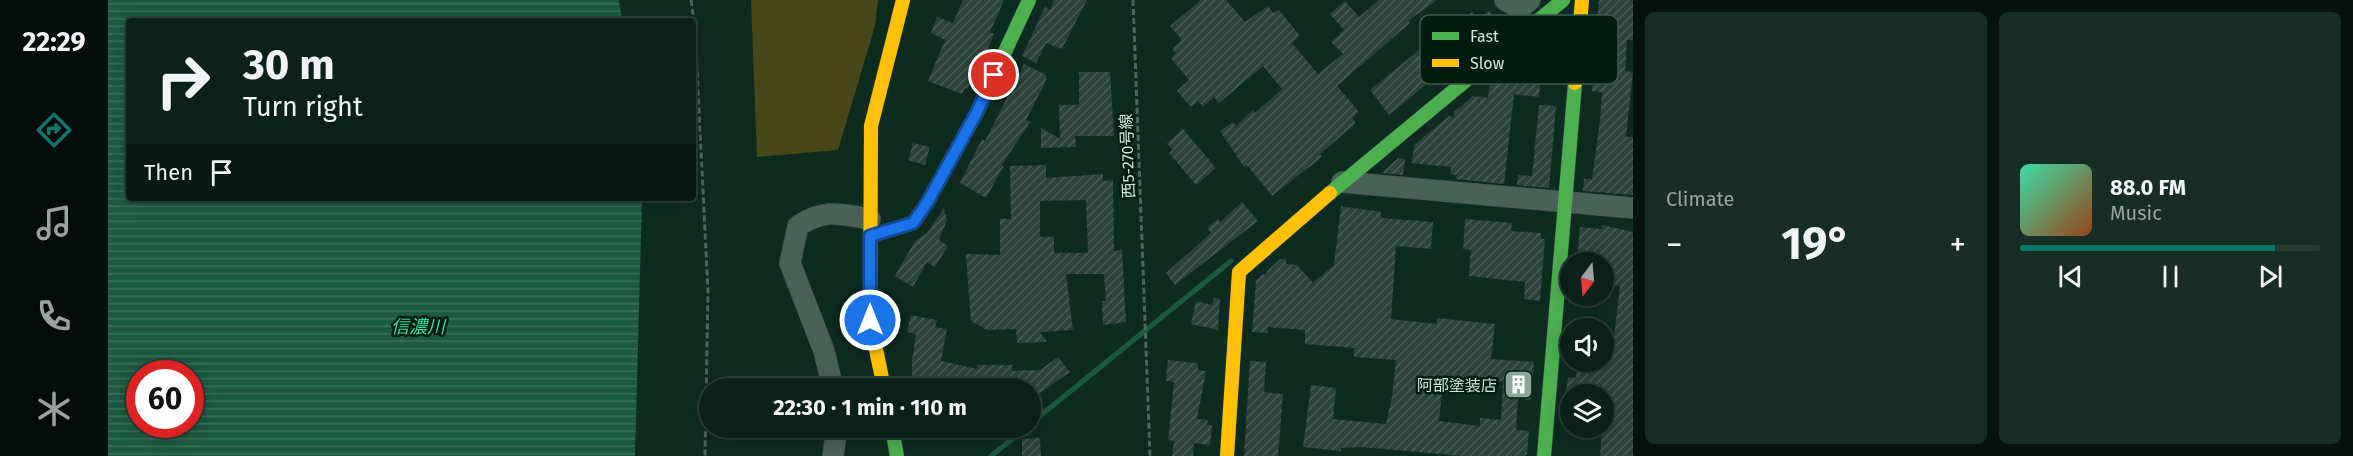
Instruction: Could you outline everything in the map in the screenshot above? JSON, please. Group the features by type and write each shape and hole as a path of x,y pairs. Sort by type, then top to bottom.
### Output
{"street":[{"path":"882,378 870,320 871,126 903,0"},
{"path":"831,378 824,351 790,263 798,226 811,218 829,212 870,228 913,223 927,203 977,112 1029,0"},
{"path":"1505,0 1520,8 1530,0"},
{"path":"1545,15 1563,0"},
{"path":"1581,15 1582,0"},
{"path":"1227,456 1239,272 1342,182 1461,84"},
{"path":"1544,456 1576,84"},
{"path":"1342,182 1633,208"},
{"path":"833,456 836,438"},
{"path":"894,438 897,456"}],"path":[{"path":"691,0 694,18"},
{"name":"西5-270号線","path":"1133,0 1150,456"},
{"path":"696,48 708,292 705,456"}],"shaded area":[{"path":"751,0 878,0 875,26 838,150 757,157"}],"water":[{"name":"信濃川","path":"108,0 619,0 622,18 126,18 126,201 642,201 635,456 108,456"}],"building":[{"path":"963,0 1004,0 990,32 994,34 986,52 983,51 968,89 965,88 962,94 928,81 945,40 931,33 937,17 953,23"},
{"path":"1054,0 1087,0 1062,49 1046,43 1036,63 1022,56 1045,7 1050,10"},
{"path":"1201,0 1226,0 1245,22 1268,6 1273,13 1279,10 1300,36 1292,43 1318,74 1343,54 1331,42 1344,30 1330,14 1345,1 1359,17 1379,0 1437,0 1408,21 1410,23 1337,86 1359,112 1352,118 1356,123 1320,154 1322,157 1272,196 1247,165 1244,167 1220,131 1233,122 1236,126 1253,110 1255,113 1282,89 1263,66 1219,103 1214,97 1203,107 1198,101 1191,107 1177,91 1189,80 1171,58 1176,53 1172,49 1182,40 1170,26"},
{"path":"1599,0 1633,0 1633,40 1627,40 1625,71 1633,72 1626,137 1633,137 1633,195 1583,191 1584,179 1592,179 1600,121 1602,92 1592,91 1593,84 1618,84 1618,15 1598,15"},
{"path":"1420,49 1420,84 1427,84 1389,115 1370,90"},
{"path":"1024,64 1046,75 1046,81 1026,120 1030,122 1001,166 1004,166 986,198 960,183 982,139 985,141"},
{"path":"1079,72 1110,72 1114,136 1075,136 1076,147 1041,148 1041,128 1060,139 1059,105 1079,105"},
{"path":"1490,84 1540,84 1539,97 1514,94 1504,184 1456,179 1457,175 1450,174 1451,167 1412,163 1414,145 1449,116 1454,117 1454,112 1473,96 1488,98"},
{"path":"1539,105 1556,106 1549,188 1517,185 1518,175 1532,176"},
{"path":"1183,129 1216,168 1196,185 1169,153 1172,150 1167,143"},
{"path":"913,143 930,147 925,165 908,160"},
{"path":"1398,158 1405,159 1403,175 1382,173"},
{"path":"1046,165 1046,178 1103,174 1103,181 1113,180 1114,251 1122,250 1126,322 1103,325 1102,301 1106,301 1104,274 1066,274 1073,330 1040,332 1047,342 1017,343 1016,329 987,330 971,321 966,254 1000,255 1000,219 1011,219 1010,166","holes":["1086,200 1088,253 1054,253 1054,237 1040,237 1040,201"]},
{"path":"1242,202 1258,221 1175,285 1166,273 1211,233 1207,228 1218,219 1220,222"},
{"path":"1341,206 1381,212 1381,218 1433,222 1431,249 1396,246 1391,319 1437,324 1437,318 1495,324 1491,359 1534,362 1531,400 1518,399 1516,430 1529,431 1527,454 1524,456 1463,456 1360,447 1341,448 1341,451 1303,447 1311,385 1336,388 1333,419 1386,424 1392,397 1396,360 1354,357 1354,348 1305,344 1305,330 1268,327 1268,333 1252,332 1256,280 1263,274 1266,275 1267,271 1280,259 1286,259 1286,264 1297,265 1313,283 1334,265","holes":["1467,377 1503,382 1501,420 1480,418 1480,426 1439,421 1442,393 1465,395"]},
{"path":"944,208 947,220 939,240 948,246 935,267 927,262 913,287 895,276 915,241 927,233"},
{"path":"1465,219 1512,223 1511,231 1541,233 1541,239 1545,239 1540,301 1524,299 1525,282 1469,276 1471,250 1463,249"},
{"path":"1602,225 1633,232 1633,456 1600,456 1602,438 1614,438 1614,384 1567,384 1568,377 1576,378 1576,372 1614,372 1614,338 1620,286 1614,286 1614,252 1578,252 1580,227 1602,229"},
{"path":"1214,298 1220,299 1218,330 1191,324 1196,301 1212,305"},
{"path":"911,315 937,320 935,327 947,329 941,361 977,369 977,365 1012,365 1012,371 1040,370 1058,357 1070,372 1041,392 1041,378 912,378 916,334 907,332"},
{"path":"1168,360 1198,363 1198,370 1206,371 1197,419 1208,420 1207,425 1212,425 1210,445 1194,443 1193,456 1172,456 1174,441 1168,440 1174,382 1166,381"},
{"path":"1250,361 1266,362 1264,392 1283,394 1278,456 1244,456"},
{"path":"1040,438 1041,456 1022,456 1022,439"}],"waterway":[{"path":"1041,415 1231,261"},
{"path":"991,456 1014,438"}],"traffic: fast":[{"path":"870,236 913,223 927,203 977,112 1029,0"},
{"path":"1545,15 1563,0"},
{"path":"1330,193 1462,84"},
{"path":"1544,456 1575,84"},
{"path":"894,438 897,456"}],"traffic: slow":[{"path":"882,378 870,320 871,126 903,0"},
{"path":"1581,15 1582,0"},
{"path":"1227,456 1239,272 1330,193"}],"place":[{"name":"阿部塗装店","path":"1518,385"}],"route":[{"path":"870,320 870,236 913,223 927,203 977,112 994,75"}]}
